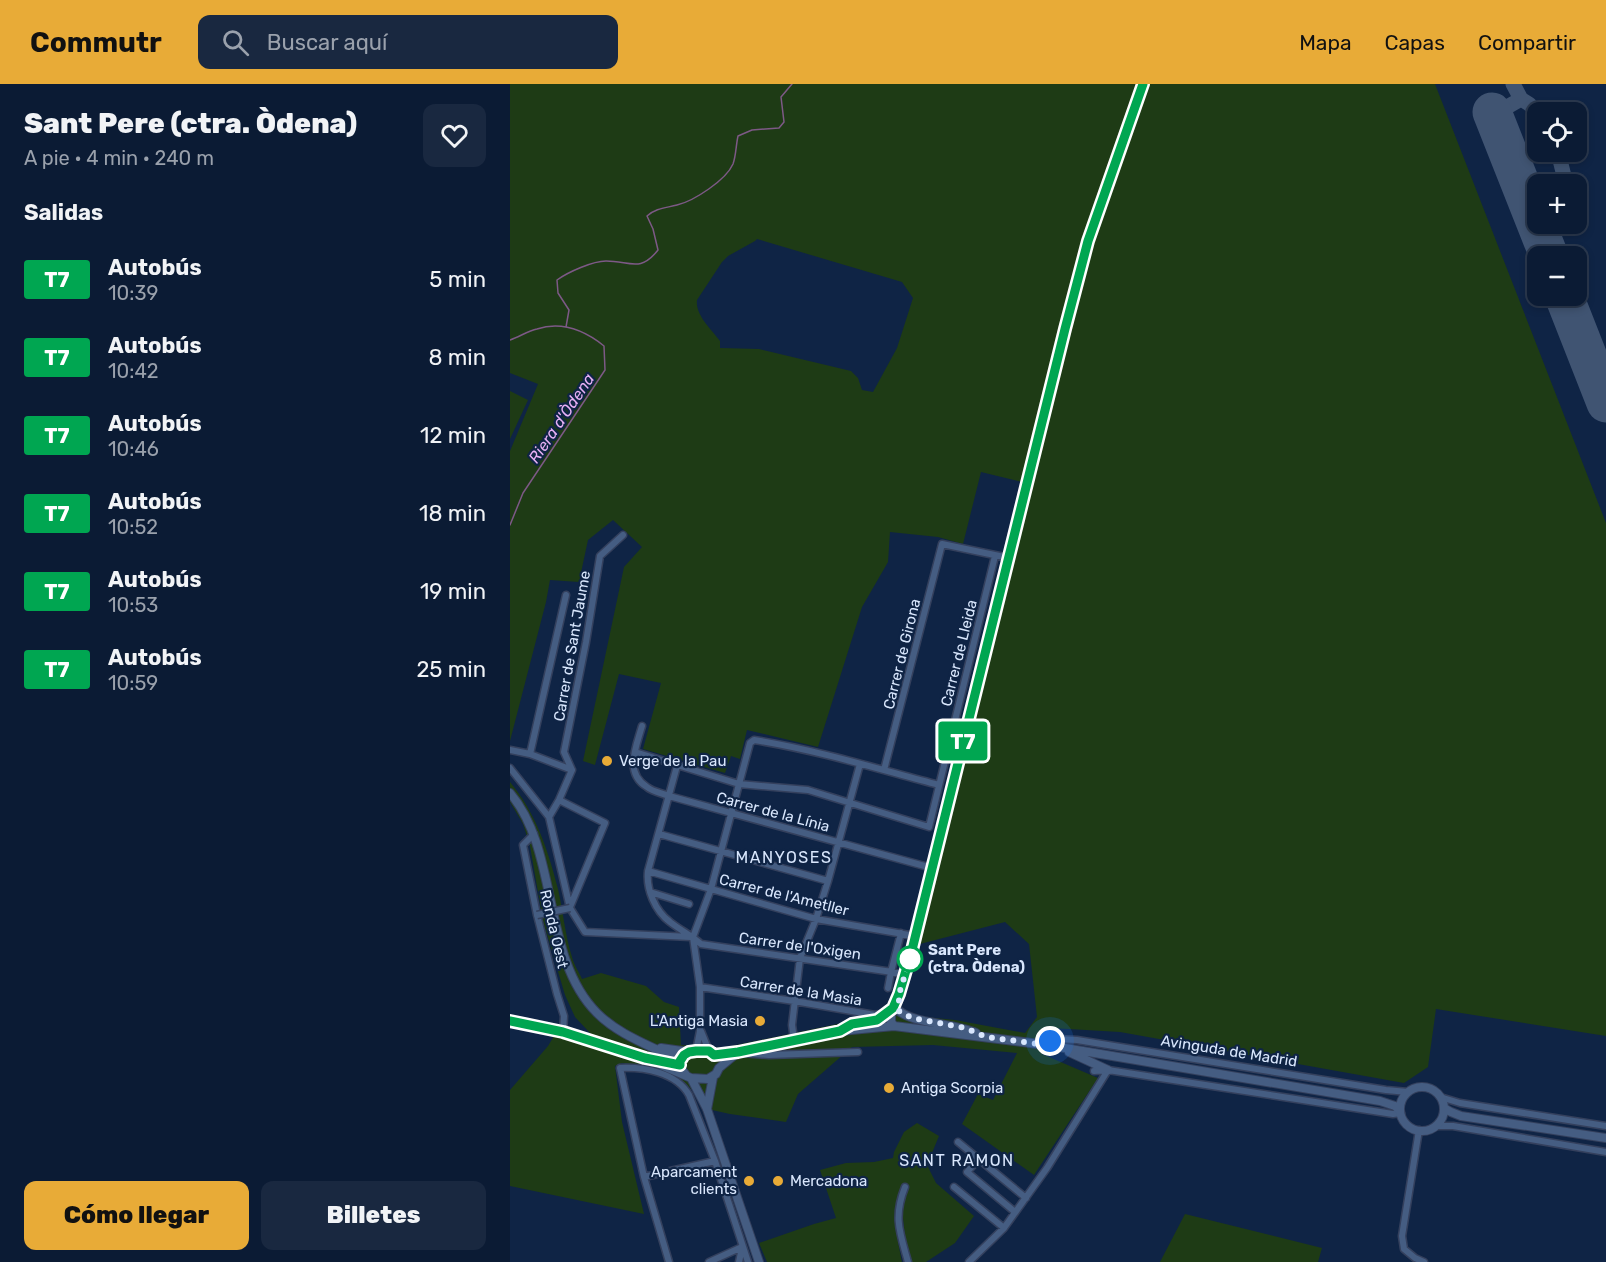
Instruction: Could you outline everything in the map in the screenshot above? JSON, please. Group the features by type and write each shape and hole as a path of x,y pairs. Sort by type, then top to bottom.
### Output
{"street":[{"path":"707,1109 713,1077 718,1068 738,1052 840,1031 852,1024 877,1020 892,1011 906,974 1088,241 1143,84"},
{"name":"Carrer de Sant Jaume","path":"572,770 564,752 600,556 623,535"},
{"name":"Carrer de Girona","path":"884,770 942,544 995,556"},
{"path":"995,556 1009,558"},
{"name":"Carrer de Lleida","path":"850,803 929,827 995,556"},
{"path":"530,754 566,595"},
{"path":"642,726 635,752 739,784 808,790 850,803"},
{"path":"680,1063 684,1055 692,1051 700,1031 700,987 693,937 711,889 750,743 754,740 773,743 939,785"},
{"path":"510,750 530,754 572,770 549,817"},
{"name":"Carrer de la Línia","path":"635,752 634,772 639,781 648,788 669,796 932,868"},
{"path":"794,1040 794,1000 800,958 828,881 860,764"},
{"path":"677,766 647,882 657,907 667,920 693,937"},
{"path":"510,768 549,817 570,908 585,932 693,937"},
{"path":"510,793 519,803 534,834 571,976 597,1013 631,1038 656,1048 680,1063 707,1109 759,1262"},
{"path":"559,800 605,823 570,908"},
{"name":"Ronda Oest","path":"534,834 523,845 537,915 564,1016 563,1032"},
{"path":"659,834 828,881"},
{"name":"Carrer de l'Ametller","path":"648,871 816,919 915,936"},
{"path":"650,892 689,904"},
{"path":"537,915 570,908"},
{"path":"888,988 901,933"},
{"name":"Carrer de l'Oxigen","path":"693,937 701,944 906,974"},
{"name":"Carrer de la Masia","path":"700,987 794,1000 875,1015 892,1011"},
{"path":"892,1011 897,1020 894,1026"},
{"path":"892,1011 912,1018 965,1028 986,1037"},
{"path":"510,1021 563,1032 645,1058 689,1077 702,1080 713,1077"},
{"name":"Avinguda de Madrid","path":"840,1031 894,1026 1047,1045 1380,1101 1395,1106 1400,1112"},
{"path":"700,1031 718,1068"},
{"name":"Avinguda de Madrid","path":"1047,1045 1056,1038 1077,1040 1406,1095"},
{"path":"1060,1047 1108,1070"},
{"path":"656,1048 769,1055 858,1052"},
{"path":"645,1058 680,1063"},
{"path":"669,1262 644,1177 620,1068 638,1067 668,1077 680,1082 689,1095 715,1161 748,1262"},
{"path":"969,1262 1004,1228 1026,1198 1108,1070"},
{"path":"1094,1071 1108,1070 1393,1114 1400,1112"},
{"path":"1461,1116 1438,1123 1428,1130 1419,1130 1409,1126 1400,1112 1406,1095 1414,1089 1425,1088 1440,1097 1444,1108 1461,1116 1606,1138"},
{"name":"Avinguda de Madrid","path":"1380,1101 1396,1101 1406,1095"},
{"path":"1440,1097 1460,1103 1606,1126"},
{"path":"1438,1123 1444,1108"},
{"path":"700,1123 710,1120"},
{"path":"1438,1123 1606,1152"},
{"path":"1419,1130 1402,1236 1404,1249 1424,1262"},
{"path":"958,1142 1026,1198"},
{"path":"979,1159 967,1172 1015,1212"},
{"path":"644,1177 715,1161"},
{"path":"905,1187 899,1201 897,1219 908,1262"},
{"path":"954,1187 1004,1228"},
{"path":"740,1262 741,1245 746,1226"},
{"path":"709,1262 741,1245"}],"green space":[{"path":"510,84 1435,84 1606,523 1606,1036 1436,1009 1428,1067 1404,1083 1120,1032 1051,1028 1042,1054 1098,1078 1034,1175 962,1124 978,1094 993,1100 1017,1053 933,1045 852,1047 798,1094 786,1122 712,1110 685,1083 639,1065 622,1063 615,1066 622,1122 644,1214 510,1186 510,1090 554,1036 588,1045 591,1034 575,1017 565,995 543,921 530,846 523,824 510,802 510,782 527,806 545,846 558,889 570,949 582,979 601,973 646,986 664,1002 679,1007 681,1045 722,1048 871,1017 905,1015 955,1020 1025,1033 1037,1017 1029,944 1005,922 916,945 1030,484 981,472 963,544 938,537 890,532 888,562 862,607 818,747 747,730 740,759 731,756 725,773 643,749 661,683 619,674 595,765 583,761 624,567 642,547 613,520 588,540 579,582 550,580 510,741 510,451 538,384 510,373","holes":["757,239 902,282 913,298 897,348 873,392 862,390 858,378 851,371 759,349 720,348 720,341 701,317 697,306 697,300 722,262"]},
{"path":"510,391 528,400 510,439"},
{"path":"917,1123 939,1136 927,1165 936,1183 974,1216 955,1243 926,1262 912,1262 905,1237 902,1209 908,1190 903,1184 896,1214 902,1262 767,1262 759,1243 836,1218 820,1170 846,1163 874,1162 893,1158 904,1132"},
{"path":"1185,1214 1322,1248 1318,1262 1160,1262"}],"waterway":[{"path":"566,327 569,310 558,293 557,280 574,270 594,263 614,261 640,264 652,257 658,250 647,216 692,199 724,177 733,164 738,136 752,130 779,128 784,122 781,97 792,84"},
{"name":"Riera d'Òdena","path":"510,340 546,327 564,327 581,331 604,346 605,370 523,493 510,525"}],"taxiway":[{"path":"1495,120 1507,107 1521,99 1513,84"},
{"path":"1521,99 1527,103"},
{"path":"1560,162 1564,174"}],"runway":[{"path":"1492,112 1545,246"},
{"path":"1568,306 1606,403"}],"bus line":[{"name":"T7","path":"510,1021 563,1032 645,1058 680,1065 684,1055 689,1052 709,1051 714,1055 738,1052 840,1031 852,1024 877,1020 893,1008 912,950 1088,241 1143,84"}],"place":[{"name":"Verge de la Pau","path":"607,761"},
{"name":"Sant Pere (ctra. Òdena)","path":"910,959"},
{"name":"L'Antiga Masia","path":"760,1021"},
{"name":"Antiga Scorpia","path":"889,1088"},
{"name":"Aparcament clients","path":"749,1181"},
{"name":"Mercadona","path":"778,1181"}],"district":[{"name":"MANYOSES","path":"784,857"},
{"name":"SANT RAMON","path":"957,1160"}],"route":[{"path":"910,959 899,994 899,1011 904,1014 912,1018 965,1028 986,1037 1047,1045 1050,1041"}]}
